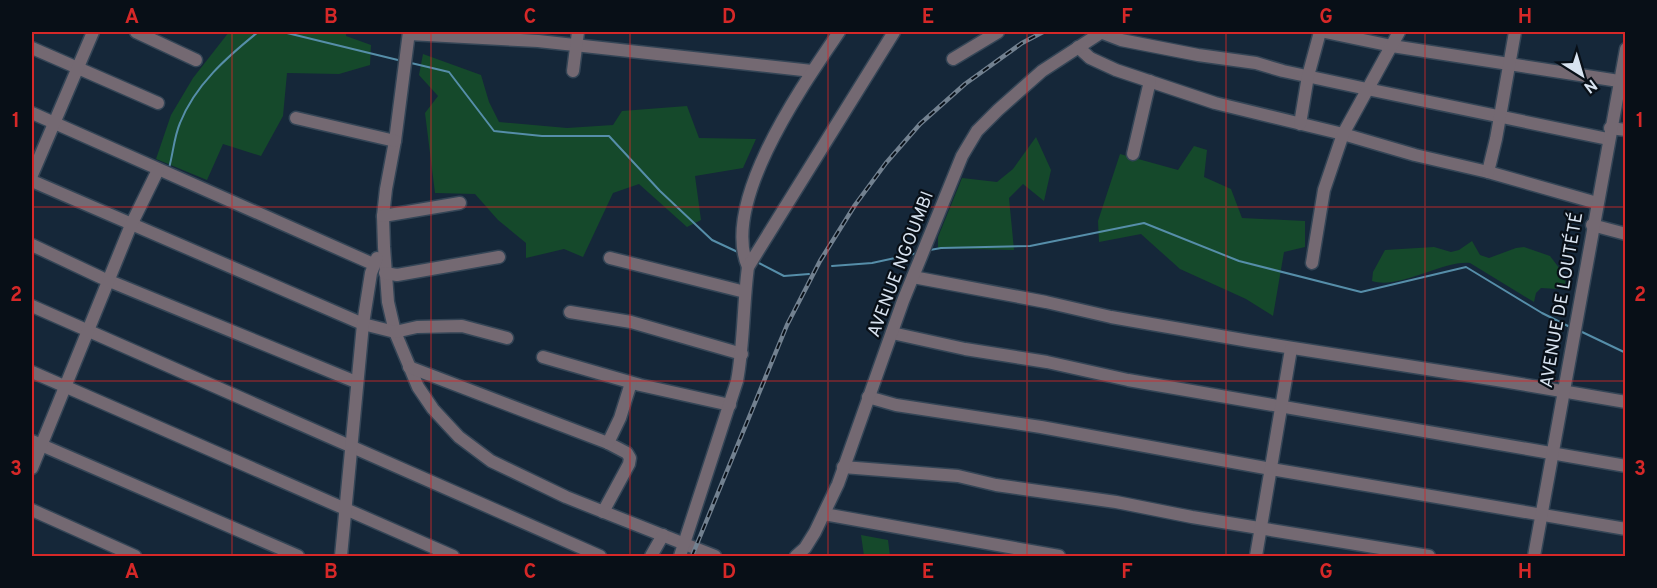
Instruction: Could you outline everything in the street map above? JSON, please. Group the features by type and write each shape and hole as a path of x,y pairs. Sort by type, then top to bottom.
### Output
{"street":[{"path":"32,175 93,32"},
{"path":"136,32 196,60"},
{"path":"573,71 578,32"},
{"path":"748,267 742,254 741,244 751,187 780,124 839,32"},
{"path":"701,552 742,354 748,267 894,32"},
{"path":"953,59 998,32"},
{"path":"1101,32 1121,40 1198,55 1256,63 1367,89 1499,115 1609,134 1626,130"},
{"name":"AVENUE NGOUMBI","path":"796,556 805,548 824,514 913,277 962,156 977,131 998,110 1042,71 1101,32"},
{"path":"1300,124 1308,76 1322,32 1392,46 1509,64 1622,77"},
{"path":"1312,263 1324,193 1343,134 1399,32"},
{"path":"1488,172 1515,32"},
{"path":"701,552 566,497 491,461 459,437 433,409 418,387 395,332 388,302 384,247 386,189 396,141 409,33 538,41 812,71"},
{"path":"1078,47 1090,58 1215,103 1343,134 1597,203"},
{"path":"32,48 158,103"},
{"name":"AVENUE DE LOUTÉTÉ","path":"1534,556 1592,225 1626,50"},
{"path":"1132,154 1150,81"},
{"path":"32,113 373,264"},
{"path":"296,118 396,141"},
{"path":"32,468 37,443 65,387 131,225 158,170"},
{"path":"32,181 363,324 395,332 417,327 462,326 507,338"},
{"path":"384,216 460,203"},
{"path":"1592,225 1626,234"},
{"path":"32,244 109,281 356,382"},
{"path":"340,556 363,324 373,264 384,247"},
{"path":"385,273 397,275 499,257"},
{"path":"610,258 745,292"},
{"path":"913,277 1046,302 1111,317 1291,349 1626,402"},
{"path":"32,306 600,556"},
{"path":"570,312 631,322 742,354"},
{"path":"892,333 966,349 1047,362 1128,380 1626,466"},
{"path":"1256,556 1291,349"},
{"path":"543,357 588,372 730,405"},
{"path":"409,367 608,443 627,453 630,458 629,464 603,512"},
{"path":"32,372 453,556"},
{"path":"608,443 620,418 631,383"},
{"path":"868,397 896,405 1030,425 1271,470 1626,529"},
{"path":"37,443 298,556"},
{"path":"843,467 958,476 996,485 1116,502 1429,556"},
{"path":"32,510 135,556"},
{"path":"824,514 1059,556"},
{"path":"651,556 663,535"},
{"path":"680,556 701,552"}],"green space":[{"path":"229,32 346,32 346,36 371,45 370,65 339,74 287,73 283,116 261,156 223,144 207,180 156,159 171,115 193,78"},
{"path":"423,54 481,75 489,102 499,122 567,128 613,125 622,111 687,106 699,138 756,139 743,168 695,176 701,220 687,227 639,184 613,193 583,257 564,249 526,258 526,243 498,220 475,194 435,193 425,113 438,96 419,75"},
{"path":"1036,137 1051,170 1044,201 1023,184 1009,198 1014,250 938,248 938,237 962,178 997,182 1013,169"},
{"path":"1194,146 1207,150 1204,177 1231,189 1242,218 1305,221 1305,247 1284,252 1273,316 1246,299 1180,269 1141,234 1099,242 1098,221 1120,154 1178,170"},
{"path":"1472,241 1480,255 1489,258 1524,247 1550,256 1566,277 1565,284 1558,289 1541,288 1536,293 1534,302 1470,263 1459,263 1395,282 1372,281 1373,272 1385,250 1434,247 1451,252 1459,250"},
{"path":"861,535 888,540 890,556 864,556"}],"waterway":[{"path":"169,168 178,128 194,96 213,73 258,32"},
{"path":"283,32 402,61"},
{"path":"411,63 449,72 494,131 542,136 609,136 660,191 712,240 742,254"},
{"path":"930,250 1030,246 1144,223 1239,261 1361,292 1466,267 1542,313 1572,328"},
{"path":"832,266 872,263 918,253"},
{"path":"757,262 784,276 809,274"},
{"path":"1580,331 1626,353"}],"railway":[{"path":"692,556 787,325 820,261 855,205 886,163 920,124 965,84 1022,43 1043,32"}]}
